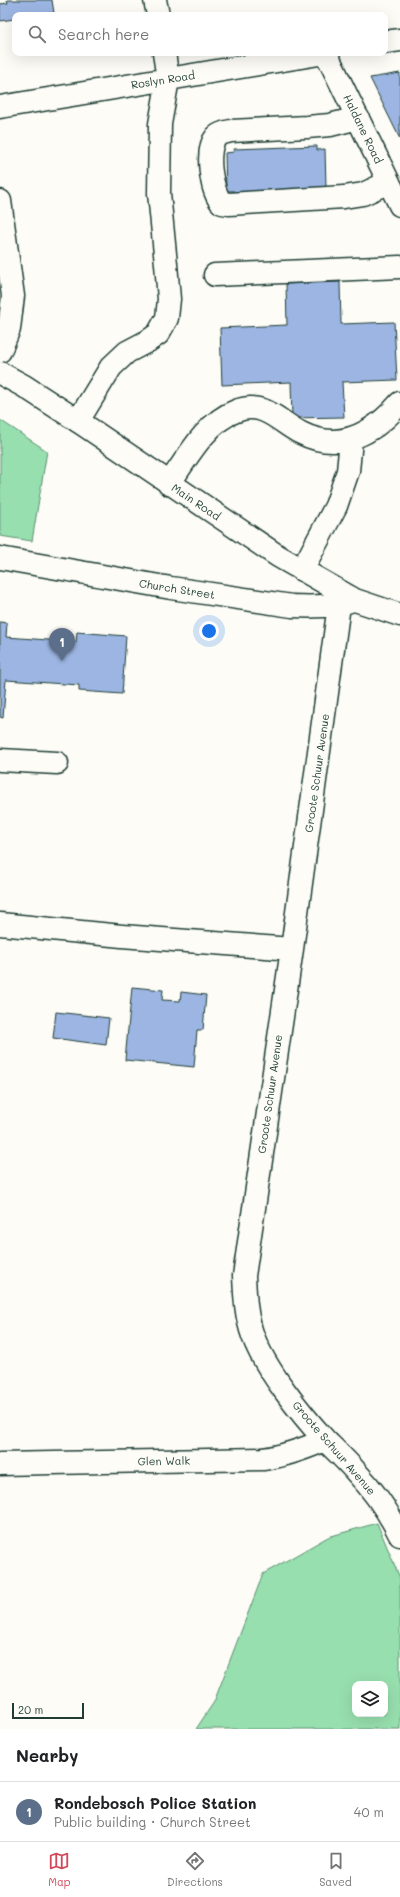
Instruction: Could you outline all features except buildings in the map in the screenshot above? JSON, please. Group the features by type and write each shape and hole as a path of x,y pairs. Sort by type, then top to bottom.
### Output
{"street":[{"path":"155,0 157,12"},
{"path":"388,42 400,40"},
{"path":"78,421 115,363 126,352 158,334 167,318 169,299 159,193 160,124 168,79 164,56"},
{"name":"Roslyn Road","path":"0,107 308,56"},
{"name":"Haldane Road","path":"327,56 400,204"},
{"path":"358,118 330,125 231,131 221,134 213,142 210,154 215,195 222,203 229,204 344,197 363,194 389,182"},
{"path":"0,201 13,296 9,329 0,351"},
{"path":"215,275 400,269"},
{"name":"Main Road","path":"0,373 24,386 78,421 169,484 302,570 347,602 400,615"},
{"path":"169,484 206,433 224,417 243,408 262,408 302,434 341,442 363,434 380,422 400,403"},
{"path":"302,570 338,499 348,471 350,440"},
{"name":"Church Street","path":"0,558 171,588 284,605 310,607 347,602"},
{"name":"Groote Schuur Avenue","path":"347,602 292,949 244,1276 245,1298 254,1337 265,1359 288,1393 325,1440 358,1473 380,1502 400,1535"},
{"path":"0,760 57,763"},
{"path":"0,924 122,936 292,949"},
{"name":"Glen Walk","path":"0,1464 263,1459 288,1454 325,1440"}],"green space":[{"path":"0,420 47,451 32,541 0,536"},
{"path":"377,1523 400,1578 400,1729 196,1729 214,1702 263,1574 328,1537"}],"place":[{"name":"Rondebosch Police Station","path":"62,661"}]}
